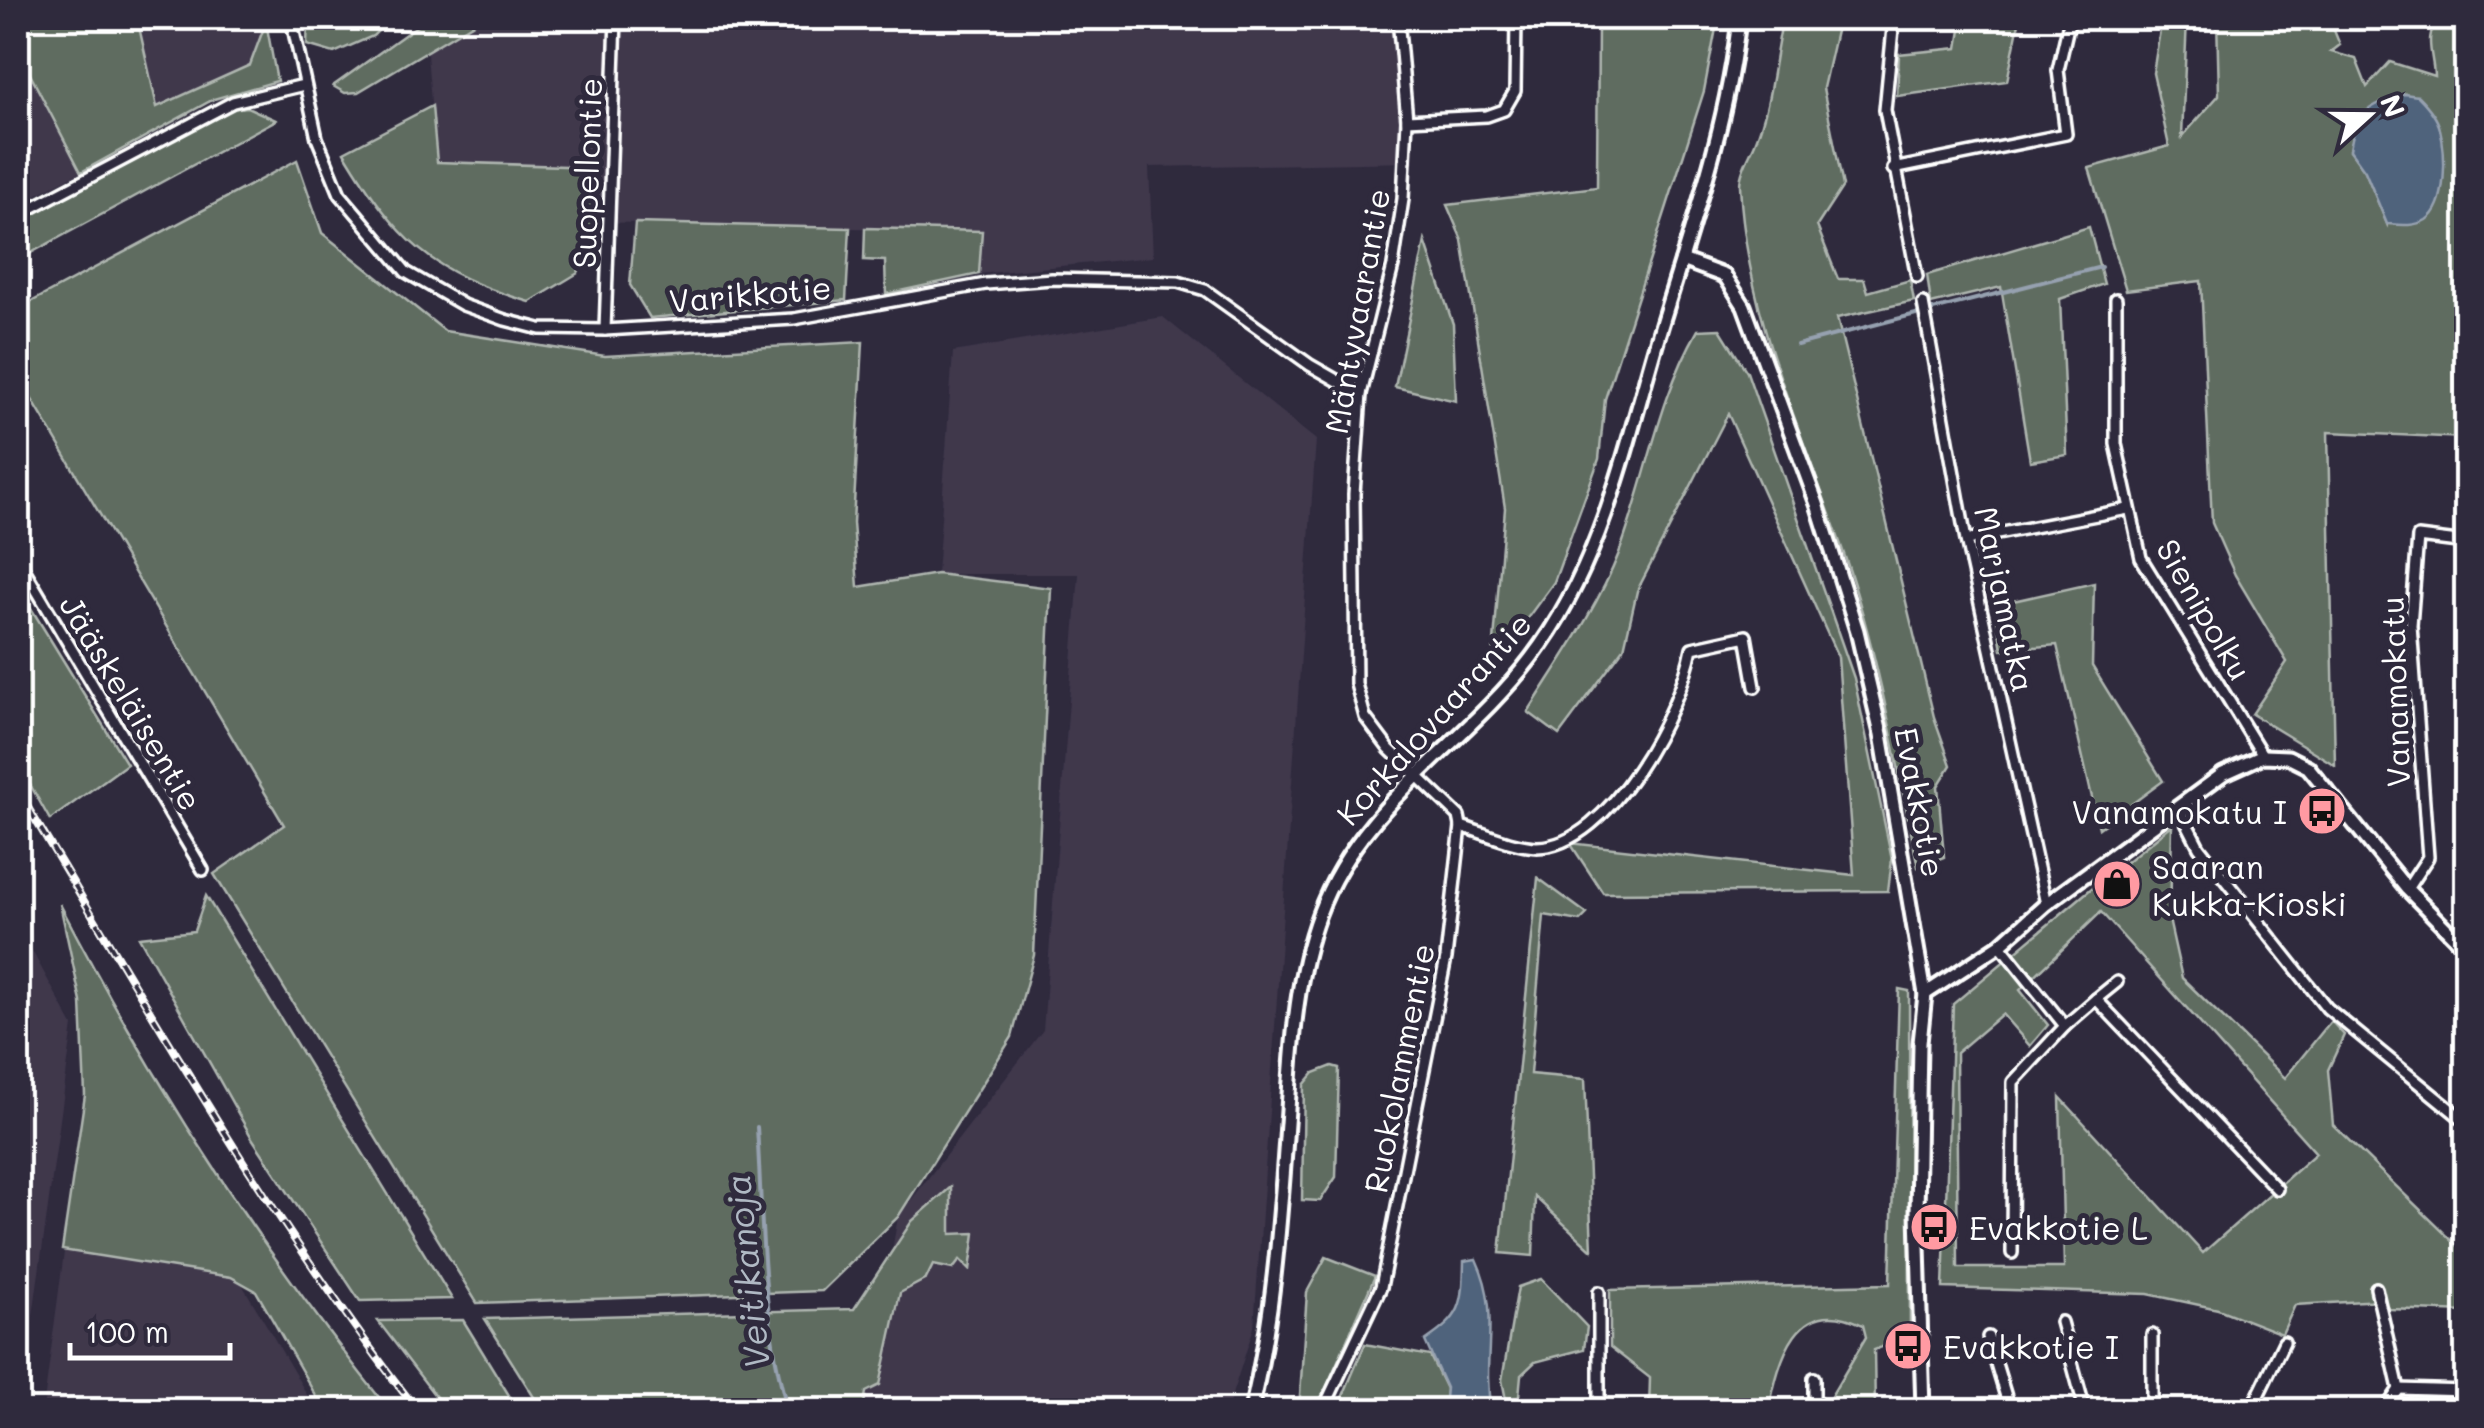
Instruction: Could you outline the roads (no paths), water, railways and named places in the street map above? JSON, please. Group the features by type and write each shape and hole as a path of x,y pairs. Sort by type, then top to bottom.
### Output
{"street":[{"name":"Varikkotie","path":"292,18 316,138 340,194 406,272 462,304 505,320 540,329 605,330 794,319 1035,280 1178,282 1205,290 1310,365 1361,394"},
{"name":"Suopellontie","path":"605,330 616,18"},
{"name":"Mäntyvaarantie","path":"1398,18 1407,120 1403,199 1393,266 1361,394 1354,494 1356,684 1365,718 1414,775 1459,816 1461,826"},
{"path":"1407,120 1487,116 1504,110 1515,91 1516,18"},
{"name":"Korkalovaarantie","path":"1251,1410 1274,1302 1294,1020 1318,915 1338,871 1368,827 1414,775 1519,672 1571,599 1604,516 1682,260 1734,64 1739,18"},
{"path":"1894,18 1885,91 1893,169 1917,277"},
{"path":"1893,169 2066,134 2058,70 2070,18"},
{"path":"18,215 233,102 304,85"},
{"name":"Evakkotie","path":"1682,260 1725,276 1744,306 1818,504 1857,632 1881,734 1925,994 1917,1178 1924,1410"},
{"name":"Sienipolku","path":"2116,299 2113,405 2128,509 2141,558 2263,756"},
{"name":"Marjamatka","path":"1923,304 1966,540 2046,904"},
{"path":"1966,540 2128,509"},
{"name":"Vanamokatu","path":"2407,889 2428,857 2411,625 2418,537 2466,543"},
{"name":"Jääskeläisentie","path":"18,559 202,870"},
{"path":"1461,826 1538,847 1560,840 1596,819 1628,782 1670,718 1685,684 1692,648 1746,636 1755,687"},
{"path":"1925,994 2000,945 2046,904 2223,774 2263,756 2288,757 2308,767 2407,889 2466,949"},
{"path":"2179,808 2199,846 2327,1008 2466,1122"},
{"name":"Ruokolammentie","path":"1323,1410 1368,1314 1388,1255 1446,958 1461,826"},
{"path":"2000,945 2065,1026"},
{"path":"2012,1253 2013,1082 2065,1026 2118,982"},
{"path":"2096,998 2277,1189"},
{"path":"2376,1288 2399,1390 2385,1410"},
{"path":"1599,1292 1599,1410"},
{"path":"2061,1322 2085,1410"},
{"path":"2152,1334 2152,1410"},
{"path":"1988,1337 2010,1410"},
{"path":"2252,1410 2284,1342"},
{"path":"1814,1378 1814,1410"},
{"path":"2399,1390 2466,1391"}],"water":[{"path":"2404,94 2418,96 2437,120 2444,164 2442,191 2433,213 2412,225 2387,224 2365,171 2350,150 2360,118 2382,102"},
{"path":"1476,1259 1490,1316 1491,1410 1444,1410 1446,1388 1425,1341 1447,1324 1458,1309 1464,1261"}],"waterway":[{"path":"1933,310 2101,267"},
{"path":"1797,345 1916,314"},
{"name":"Veitikanoja","path":"757,1127 768,1306 788,1410"}],"railway":[{"path":"18,791 258,1184 417,1410"}],"place":[{"name":"Vanamokatu I","path":"2322,811"},
{"name":"Saaran Kukka-Kioski","path":"2117,884"},
{"name":"Evakkotie L","path":"1934,1227"},
{"name":"Evakkotie I","path":"1908,1346"}]}
